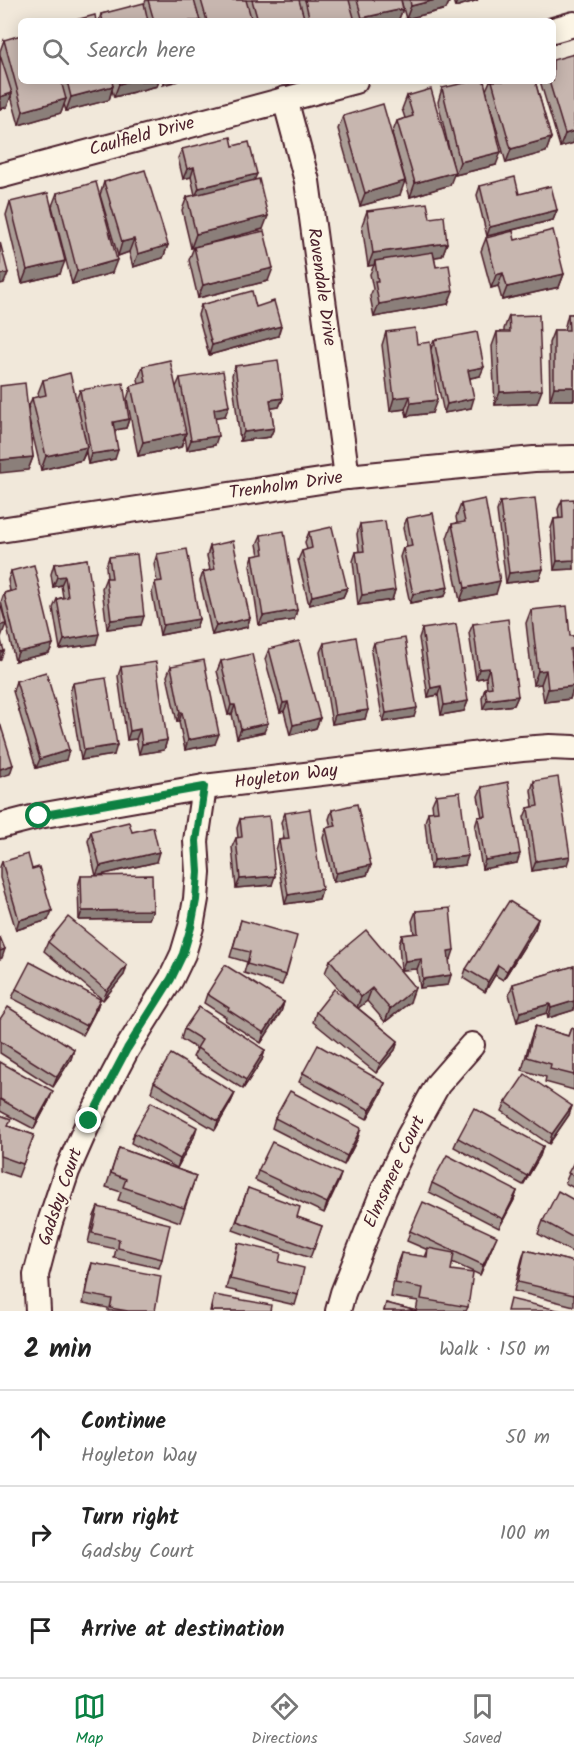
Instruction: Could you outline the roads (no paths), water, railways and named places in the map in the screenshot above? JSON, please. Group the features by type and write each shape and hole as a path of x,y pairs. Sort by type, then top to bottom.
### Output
{"street":[{"path":"556,29 574,24"},
{"name":"Caulfield Drive","path":"0,176 343,84"},
{"name":"Ravendale Drive","path":"285,99 307,181 347,477"},
{"name":"Trenholm Drive","path":"0,530 347,477 534,459 574,458"},
{"name":"Hoyleton Way","path":"0,826 39,816 204,787 522,749 574,748"},
{"name":"Gadsby Court","path":"38,1311 36,1275 67,1171 89,1121 127,1049 171,979 189,936 196,900 198,872 196,841 204,787"},
{"name":"Elmsmere Court","path":"338,1311 384,1189 409,1136 438,1084 472,1045"}]}
